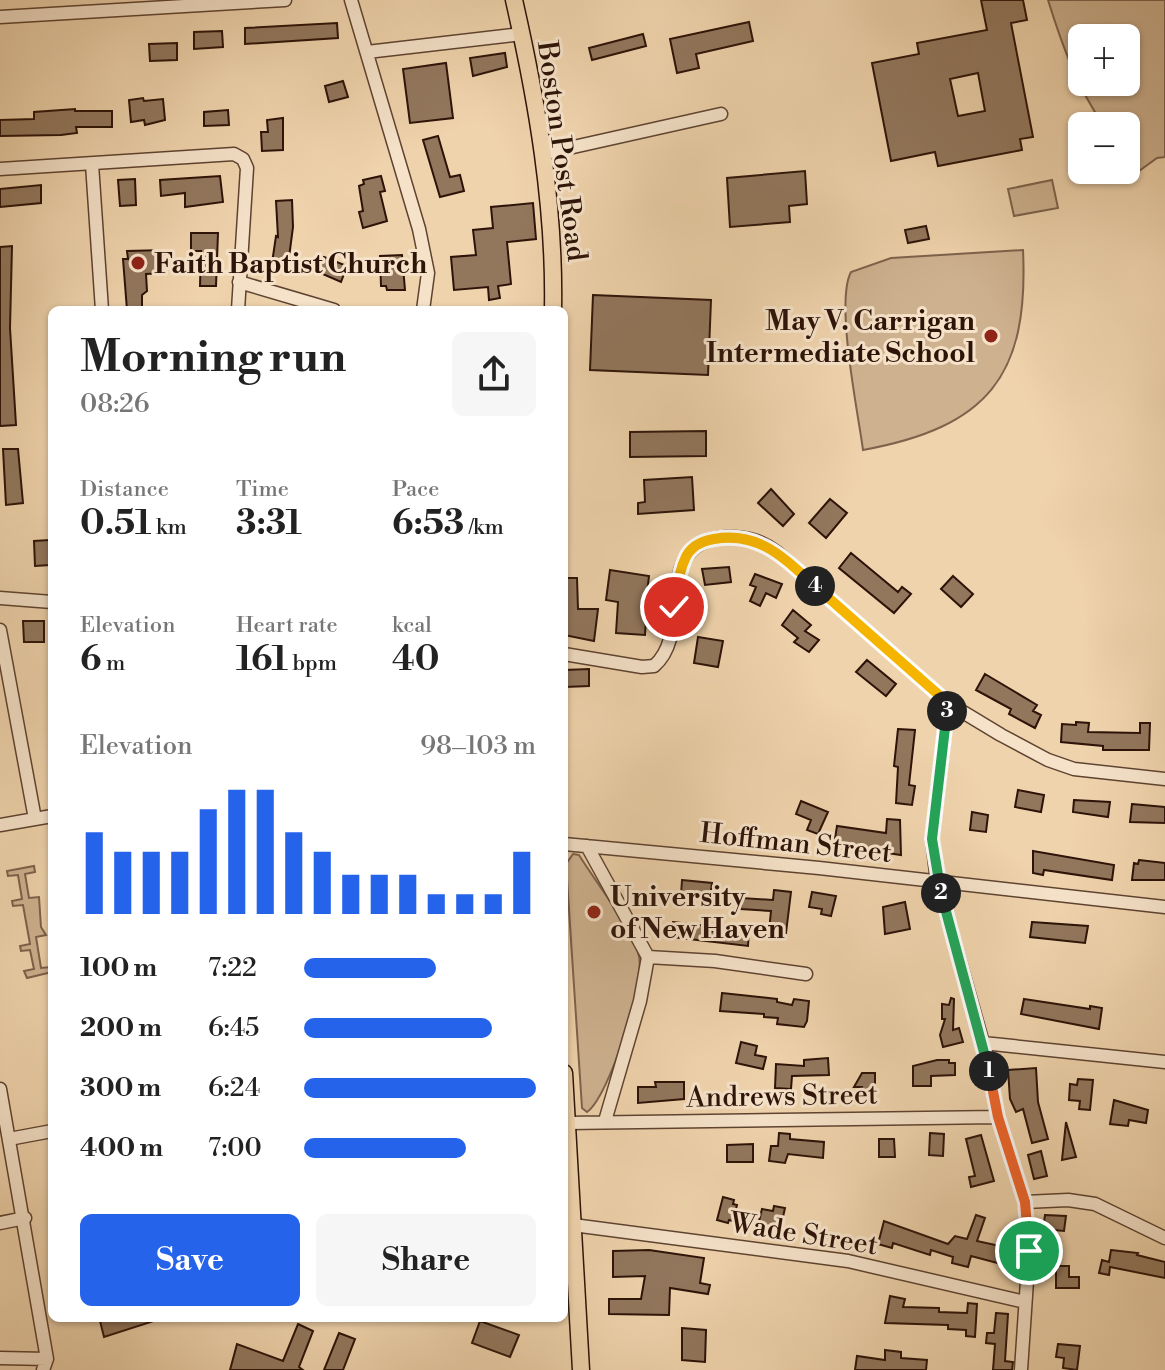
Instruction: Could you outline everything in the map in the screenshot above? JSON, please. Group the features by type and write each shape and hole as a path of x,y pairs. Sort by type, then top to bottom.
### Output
{"main road":[{"name":"Boston Post Road","path":"514,0 542,154 552,243 553,306"},
{"path":"568,1140 581,1370"}],"street":[{"path":"0,17 285,0"},
{"path":"351,0 419,229 428,273 424,306"},
{"path":"367,52 522,34"},
{"path":"542,154 721,114"},
{"path":"0,169 234,154 243,159 247,168 238,306"},
{"path":"92,164 102,306"},
{"path":"239,282 320,306"},
{"path":"568,655 642,667 658,663 667,645 684,560 697,545 710,539 741,537 761,542 790,563 948,703 1048,760 1074,769 1165,779"},
{"path":"0,598 48,602"},
{"path":"0,630 35,819"},
{"path":"948,703 932,824 937,881 983,1043 998,1117 1025,1202 1029,1251 1021,1370"},
{"path":"0,825 48,817"},
{"name":"Hoffman Street","path":"568,844 1165,907"},
{"path":"587,846 648,957 640,1001 605,1121"},
{"path":"648,957 715,961 806,974"},
{"path":"983,1043 1165,1062"},
{"path":"0,1089 25,1218 45,1364 0,1358"},
{"name":"Andrews Street","path":"568,1123 998,1117"},
{"path":"9,1139 48,1132"},
{"path":"1025,1202 1068,1200 1095,1204 1165,1238"},
{"path":"0,1223 25,1218"},
{"name":"Wade Street","path":"573,1225 848,1261 1025,1302"}],"shaded area":[{"path":"1048,0 1165,0 1165,157 1157,158 1140,170 1140,112 1095,112 1086,96 1140,96 1140,24 1068,24 1068,56"},
{"path":"1052,180 1058,208 1014,216 1008,189"},
{"path":"1023,250 1023,294 1018,331 1008,363 992,389 970,410 942,427 906,440 863,450 846,331 845,307 851,272 891,258"},
{"path":"573,854 579,855 629,932 639,956 636,990 624,1038 605,1085 587,1112 582,1108 568,861"},
{"path":"34,866 35,872 25,874 29,898 39,897 41,927 46,935 36,937 41,968 48,967 48,973 27,978 24,971 34,969 30,950 21,951 20,946 30,944 23,905 13,906 12,901 22,899 18,875 8,876 7,871"}],"building":[{"path":"981,0 1023,0 1027,20 1011,23 1033,137 1020,139 1022,150 938,166 935,152 891,161 872,63 919,54 917,43 987,30","holes":["978,73 985,111 958,116 950,79"]},
{"path":"749,22 753,41 696,54 699,68 677,73 670,39"},
{"path":"337,23 338,38 245,44 245,28"},
{"path":"222,31 223,47 194,49 194,32"},
{"path":"643,34 646,46 592,60 589,48"},
{"path":"177,43 177,60 150,61 149,44"},
{"path":"505,53 507,67 473,76 470,58"},
{"path":"446,63 453,118 410,123 403,69"},
{"path":"343,81 348,97 329,102 325,86"},
{"path":"143,98 144,101 163,99 165,120 145,125 144,120 131,122 129,100"},
{"path":"75,109 112,111 112,127 76,127 77,133 61,135 0,136 0,120 34,119 34,112"},
{"path":"228,110 229,125 204,126 204,112"},
{"path":"283,118 283,150 262,151 261,132 268,132 267,120"},
{"path":"438,136 450,177 460,175 464,191 440,197 423,140"},
{"path":"805,171 807,204 789,206 790,222 730,227 727,178"},
{"path":"220,176 223,202 185,207 185,193 161,196 160,180"},
{"path":"381,176 385,191 380,192 387,221 363,228 359,212 363,211 359,186 364,184 363,180"},
{"path":"135,179 136,205 120,206 118,180"},
{"path":"41,185 41,203 0,207 0,189"},
{"path":"292,200 293,227 288,265 272,263 278,237 276,201"},
{"path":"533,203 536,239 507,242 511,284 498,286 500,298 489,300 488,287 454,290 451,257 476,255 473,230 493,228 491,207"},
{"path":"926,226 929,239 908,243 905,230"},
{"path":"191,233 218,233 216,286 200,286 201,251 191,251"},
{"path":"12,246 10,328 16,425 0,426 0,247"},
{"path":"165,250 166,273 146,274 147,291 142,295 142,306 127,306 123,259 128,259 127,251"},
{"path":"402,255 405,290 387,290 386,286 381,286 380,256"},
{"path":"324,257 347,266 341,282 318,272"},
{"path":"593,295 711,300 708,375 590,370"},
{"path":"706,431 706,456 630,457 630,432"},
{"path":"3,449 18,449 23,503 6,505"},
{"path":"692,477 694,510 638,514 638,503 645,502 644,480"},
{"path":"771,489 794,514 783,526 758,503"},
{"path":"830,499 847,513 826,538 809,523"},
{"path":"48,540 48,565 35,566 34,541"},
{"path":"851,553 898,592 902,587 911,594 894,613 839,568"},
{"path":"729,567 731,582 705,585 702,569"},
{"path":"610,570 649,576 645,635 616,633 618,602 606,600"},
{"path":"755,574 782,584 776,598 766,593 760,606 750,601 756,587 750,585"},
{"path":"953,576 973,594 961,607 941,589"},
{"path":"568,578 577,578 578,609 598,609 594,641 568,636"},
{"path":"793,610 811,625 805,631 819,640 809,652 794,642 798,638 782,625"},
{"path":"23,621 44,621 44,642 24,642"},
{"path":"698,637 723,641 718,667 694,663"},
{"path":"867,660 896,684 886,696 856,672"},
{"path":"589,669 589,686 568,687 568,670"},
{"path":"985,674 1037,705 1033,711 1041,715 1035,728 1009,714 1011,709 976,690"},
{"path":"1076,722 1089,723 1088,732 1140,733 1140,723 1150,723 1149,750 1103,750 1103,746 1061,742 1062,724 1076,725"},
{"path":"898,729 915,730 909,785 915,786 912,805 896,803 898,767 894,766"},
{"path":"1018,790 1044,795 1041,812 1015,807"},
{"path":"1074,800 1110,802 1108,817 1073,812"},
{"path":"801,801 828,812 818,834 807,830 811,820 796,814"},
{"path":"1132,804 1165,807 1165,823 1130,822"},
{"path":"972,812 988,815 986,832 970,830"},
{"path":"887,819 900,820 901,855 834,845 837,826 886,833"},
{"path":"1033,851 1114,865 1112,880 1044,870 1043,875 1033,873"},
{"path":"1139,860 1165,863 1165,880 1132,880 1134,863 1138,864"},
{"path":"682,880 712,883 710,898 681,895"},
{"path":"774,890 791,892 786,933 769,931 771,911 741,909 742,898 773,900"},
{"path":"812,892 836,896 831,916 821,914 822,909 809,907"},
{"path":"905,902 910,929 885,934 883,907"},
{"path":"673,922 708,926 707,931 726,933 727,927 749,929 748,946 672,937"},
{"path":"1032,922 1088,926 1085,943 1030,937"},
{"path":"722,993 777,999 777,1002 792,1005 794,999 809,1001 807,1021 804,1027 777,1024 778,1018 764,1017 764,1014 720,1011"},
{"path":"951,998 954,999 953,1030 959,1028 963,1042 943,1047 940,1035 945,1019 942,1019 942,1004 949,1005"},
{"path":"1024,999 1102,1008 1099,1029 1021,1014"},
{"path":"741,1042 757,1046 755,1055 766,1057 763,1069 736,1063"},
{"path":"828,1058 829,1075 792,1076 791,1089 775,1088 776,1064 804,1066 804,1060"},
{"path":"937,1060 955,1063 955,1075 931,1076 931,1086 913,1086 913,1066"},
{"path":"1036,1068 1038,1102 1048,1139 1032,1143 1023,1109 1016,1112 1010,1099 1008,1070"},
{"path":"862,1073 875,1073 875,1097 861,1097 862,1087 854,1087"},
{"path":"1078,1079 1093,1080 1090,1110 1079,1109 1080,1101 1069,1100 1070,1084 1077,1085"},
{"path":"655,1082 684,1082 684,1099 638,1103 638,1087 656,1087"},
{"path":"1114,1100 1148,1110 1146,1123 1129,1120 1128,1126 1110,1124"},
{"path":"1066,1122 1076,1157 1062,1160"},
{"path":"779,1133 790,1134 790,1139 824,1142 823,1158 788,1154 785,1163 769,1161 771,1146 778,1146"},
{"path":"930,1133 944,1134 943,1156 929,1155"},
{"path":"981,1135 994,1181 971,1187 969,1177 975,1176 966,1139"},
{"path":"879,1139 894,1139 895,1157 879,1157"},
{"path":"753,1144 753,1162 727,1162 727,1145"},
{"path":"1041,1151 1047,1176 1034,1179 1028,1155"},
{"path":"723,1197 734,1200 733,1204 737,1205 733,1221 729,1220 728,1223 717,1220"},
{"path":"774,1206 785,1208 780,1230 758,1225 762,1209 773,1211"},
{"path":"976,1215 985,1218 977,1241 1009,1248 1005,1265 971,1256 968,1267 952,1263 953,1257 931,1250 930,1255 893,1243 892,1248 878,1244 884,1221 948,1244 955,1236 967,1239"},
{"path":"1045,1215 1066,1216 1064,1231 1043,1229"},
{"path":"649,1250 704,1258 700,1283 710,1285 708,1294 670,1288 669,1315 609,1314 609,1299 641,1299 645,1276 613,1277 613,1251"},
{"path":"1111,1250 1138,1253 1165,1262 1165,1278 1110,1267 1109,1275 1099,1273 1102,1260 1109,1262"},
{"path":"1056,1266 1069,1266 1069,1277 1079,1277 1079,1288 1056,1288"},
{"path":"890,1296 905,1299 903,1307 939,1308 939,1312 967,1313 968,1303 977,1304 975,1337 966,1336 966,1330 948,1329 948,1325 885,1323"},
{"path":"996,1313 1008,1314 1005,1361 1013,1362 1012,1370 993,1370 995,1344 986,1343 987,1333 994,1333"},
{"path":"100,1322 151,1322 104,1337"},
{"path":"480,1322 519,1335 510,1357 472,1343"},
{"path":"298,1324 313,1331 299,1367 303,1370 230,1370 237,1344 283,1361"},
{"path":"682,1328 706,1330 705,1362 682,1360"},
{"path":"339,1333 355,1339 343,1370 324,1370"},
{"path":"1058,1344 1080,1346 1077,1370 1063,1368 1064,1358 1056,1357"},
{"path":"885,1350 901,1352 901,1358 927,1360 926,1370 855,1370 857,1356 885,1360"}],"place":[{"name":"Faith Baptist Church","path":"138,263"},
{"name":"May V. Carrigan Intermediate School","path":"991,336"},
{"name":"University of New Haven","path":"594,912"}],"route":[{"path":"674,607 684,560 692,549 710,539 751,538 778,553 948,703 932,824 937,881 983,1043 998,1117 1025,1202 1029,1251"}]}
